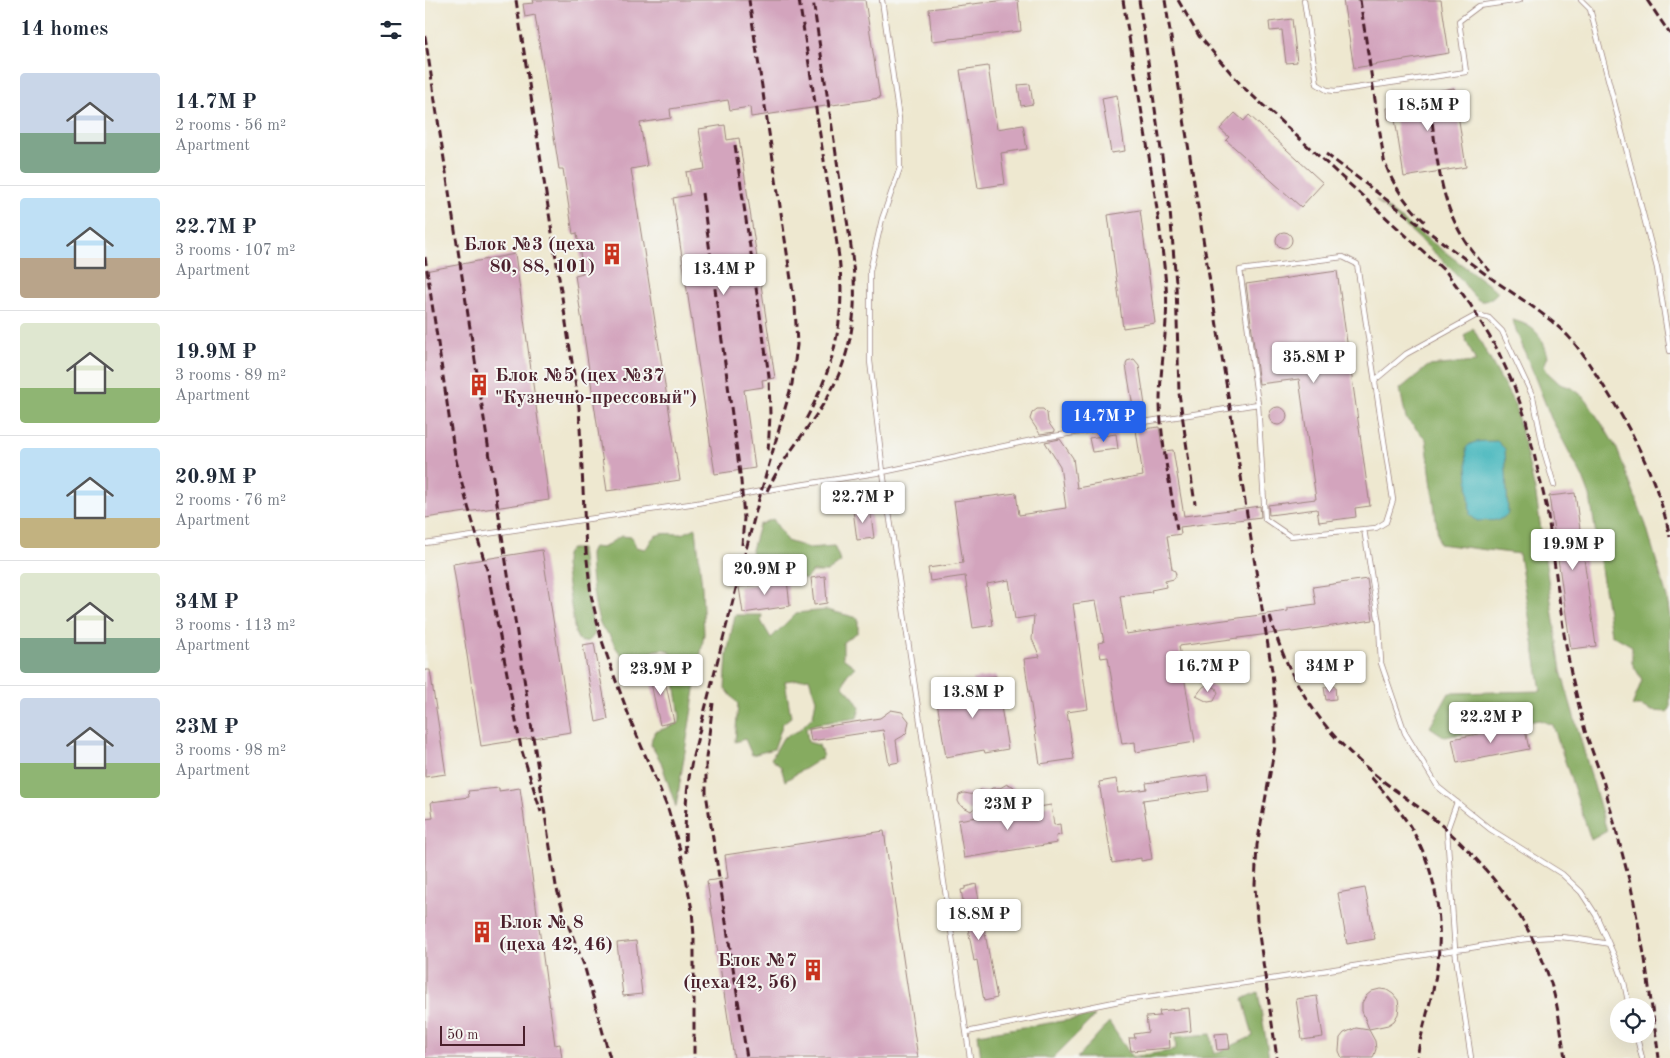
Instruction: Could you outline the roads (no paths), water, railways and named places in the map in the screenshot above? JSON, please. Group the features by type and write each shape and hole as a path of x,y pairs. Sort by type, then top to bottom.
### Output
{"lane":[{"path":"883,0 899,119 900,168 882,219 870,271 870,361 883,472 970,1058"},
{"path":"1305,0 1317,84 1327,90 1335,91 1466,72 1459,21 1479,6 1520,0"},
{"path":"1581,0 1590,9 1655,259 1670,351"},
{"path":"1343,257 1357,264 1393,500 1386,522 1376,528 1290,536 1265,520 1258,404 1240,270 1343,257"},
{"path":"1375,380 1407,354 1477,315 1489,318 1502,331 1533,397 1544,451 1554,485"},
{"path":"425,543 697,503 883,472 1042,438 1258,404"},
{"path":"1364,529 1379,624 1381,663 1405,734 1438,787 1490,829 1562,874 1589,903 1609,944 1624,982 1627,998"},
{"path":"1457,802 1447,830 1455,950 1471,1058"},
{"path":"967,1032 1119,1001 1532,938 1580,939 1609,944"},
{"path":"1638,1043 1642,1058"}],"water":[{"path":"1497,441 1505,449 1508,513 1498,520 1477,521 1470,515 1466,448 1476,442"}],"railway":[{"path":"516,0 579,407 586,551 591,595 601,638 613,673 632,724 668,809 681,853 692,910 694,936 694,1058"},
{"path":"686,853 686,804 693,756 759,499 792,384 797,345 795,306 749,0"},
{"path":"799,0 841,280 839,322 830,362 824,382 805,421"},
{"path":"767,491 775,475 834,385 849,344 853,319 854,294 851,244 813,0"},
{"path":"1123,0 1152,178 1166,285 1167,300 1160,403 1164,451 1177,530"},
{"path":"1139,0 1170,211 1176,283 1179,393 1195,504"},
{"path":"1165,0 1272,671 1275,705 1275,746 1257,845 1255,885 1257,921 1277,1058"},
{"path":"1178,0 1199,36 1243,87 1447,273 1470,304 1497,349 1514,386 1526,420 1547,509 1571,673 1585,731 1604,784 1631,887 1645,959 1659,1058"},
{"path":"1360,0 1384,160 1400,193 1425,222"},
{"path":"1647,0 1670,34"},
{"path":"425,36 556,886 565,917 584,965 610,1058"},
{"path":"1429,99 1439,170 1450,212 1473,252 1490,271"},
{"path":"735,145 769,376 770,415 768,453"},
{"path":"1326,154 1461,256 1536,309 1568,336 1599,379 1632,435 1651,475 1670,537"},
{"path":"702,193 741,481 744,518 742,545"},
{"path":"425,257 455,456 488,573 521,748 541,812"},
{"path":"1270,616 1277,638 1296,680 1307,700 1334,736 1377,776 1448,831 1484,868 1515,908 1528,930 1549,977 1556,1002 1565,1058"},
{"path":"713,703 706,758 706,793 747,1058"},
{"path":"1371,777 1411,828 1428,863 1437,901 1439,921 1438,960 1417,1058"}],"place":[{"name":"Блок №3 (цеха 80, 88, 101)","path":"612,254"},
{"name":"Блок №5 (цех №37 \"Кузнечно-прессовый\")","path":"479,385"},
{"name":"Блок № 8 (цеха 42, 46)","path":"482,932"},
{"name":"Блок №7 (цеха 42, 56)","path":"813,970"}]}
